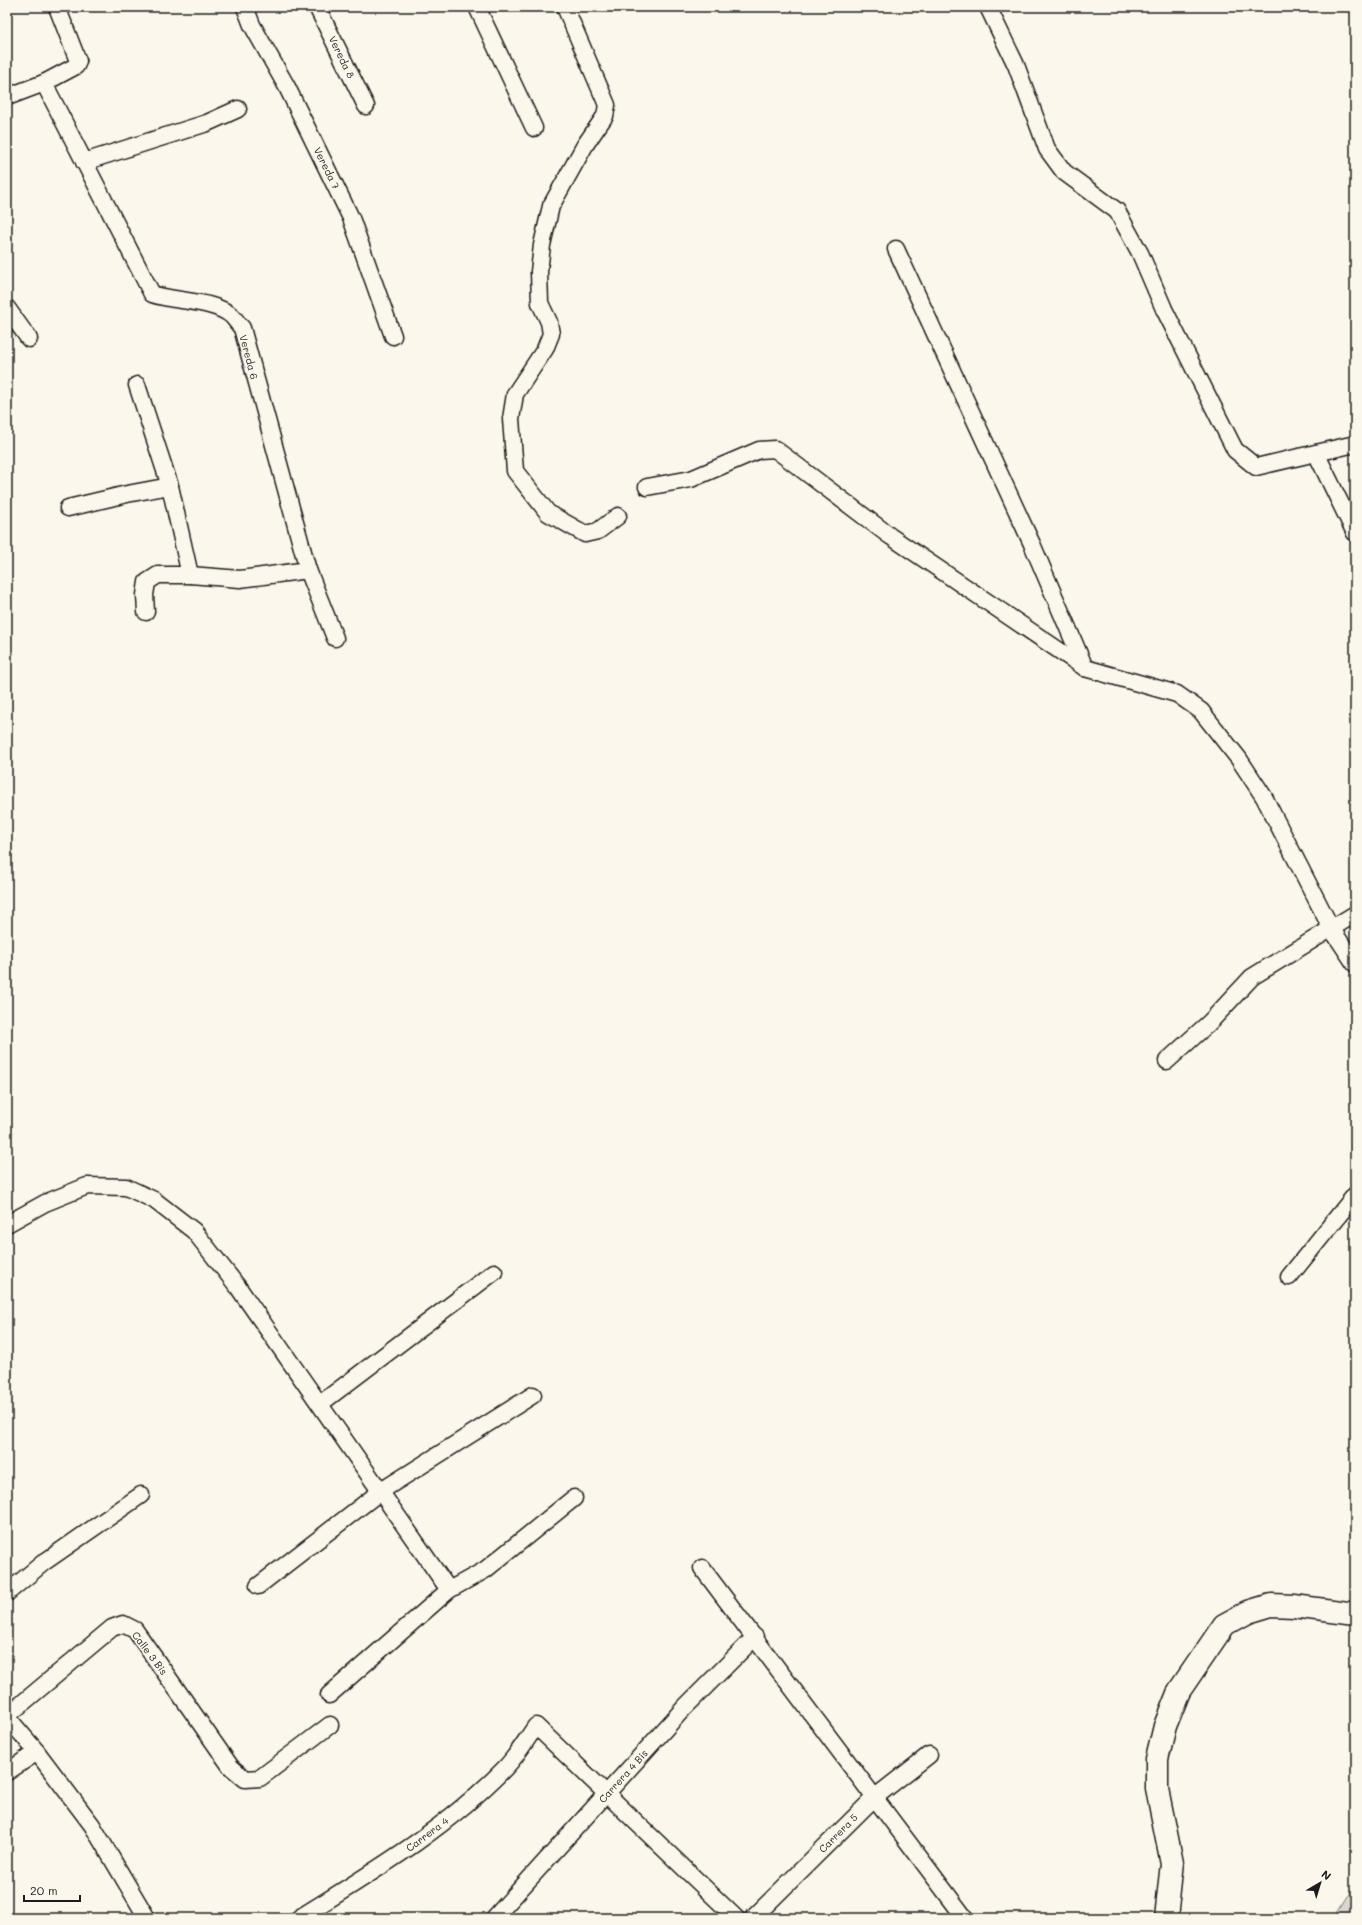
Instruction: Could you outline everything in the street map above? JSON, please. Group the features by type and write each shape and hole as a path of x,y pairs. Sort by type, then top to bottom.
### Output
{"main road":[{"path":"1166,1918 1172,1863 1157,1789 1157,1759 1165,1726 1179,1691 1224,1625 1248,1612 1270,1606 1294,1606 1355,1614"}],"street":[{"path":"7,97 44,83 76,66 78,61 57,7"},
{"name":"Vereda 7","path":"245,7 252,25 287,87 351,218 393,336"},
{"name":"Vereda 8","path":"317,7 366,106"},
{"path":"477,7 534,128"},
{"path":"565,7 606,105 605,116 585,145 551,206 542,245 539,272 540,303 549,322 551,334 545,349 515,394 511,419 515,471 548,513 585,534 598,531 618,516"},
{"path":"988,7 1016,66 1047,149 1064,172 1117,211 1140,253 1164,309 1235,450 1256,467 1355,444"},
{"name":"Vereda 6","path":"44,83 152,294 164,298 216,307 231,316 242,328 308,570 335,638"},
{"path":"84,162 207,123 238,109"},
{"path":"896,249 1032,544 1085,668"},
{"path":"7,308 29,339"},
{"path":"137,385 170,486 190,575"},
{"path":"647,487 691,479 760,450 775,449 890,536 1085,668 1177,694 1200,711 1240,759 1264,796 1331,928 1355,964"},
{"path":"1316,453 1355,533"},
{"path":"68,508 127,494 170,486"},
{"path":"146,612 145,595 147,582 158,575 190,575 240,579 308,570"},
{"path":"1167,1061 1210,1022 1252,977 1355,914"},
{"path":"7,1224 45,1203 87,1186 126,1187 154,1200 194,1231 238,1287 381,1491 397,1518 449,1590"},
{"path":"1289,1277 1355,1195"},
{"path":"320,1404 494,1272"},
{"path":"258,1586 381,1491 533,1395"},
{"path":"7,1594 43,1563 141,1495"},
{"path":"329,1695 449,1590 485,1570 574,1498"},
{"path":"702,1568 965,1918"},
{"name":"Calle 3 Bis","path":"7,1717 112,1628 123,1624 135,1630 231,1767 245,1779 260,1778 330,1725"},
{"name":"Carrera 4 Bis","path":"494,1918 684,1708 755,1637"},
{"path":"7,1717 37,1752 92,1826 148,1918"},
{"name":"Carrera 4","path":"299,1918 384,1866 445,1822 506,1767 536,1726 608,1793"},
{"path":"7,1772 37,1752"},
{"name":"Carrera 5","path":"753,1918 874,1798 929,1755"},
{"path":"608,1793 736,1918"}],"shaded area":[{"path":"1355,1884 1355,1918 1334,1918"}]}
